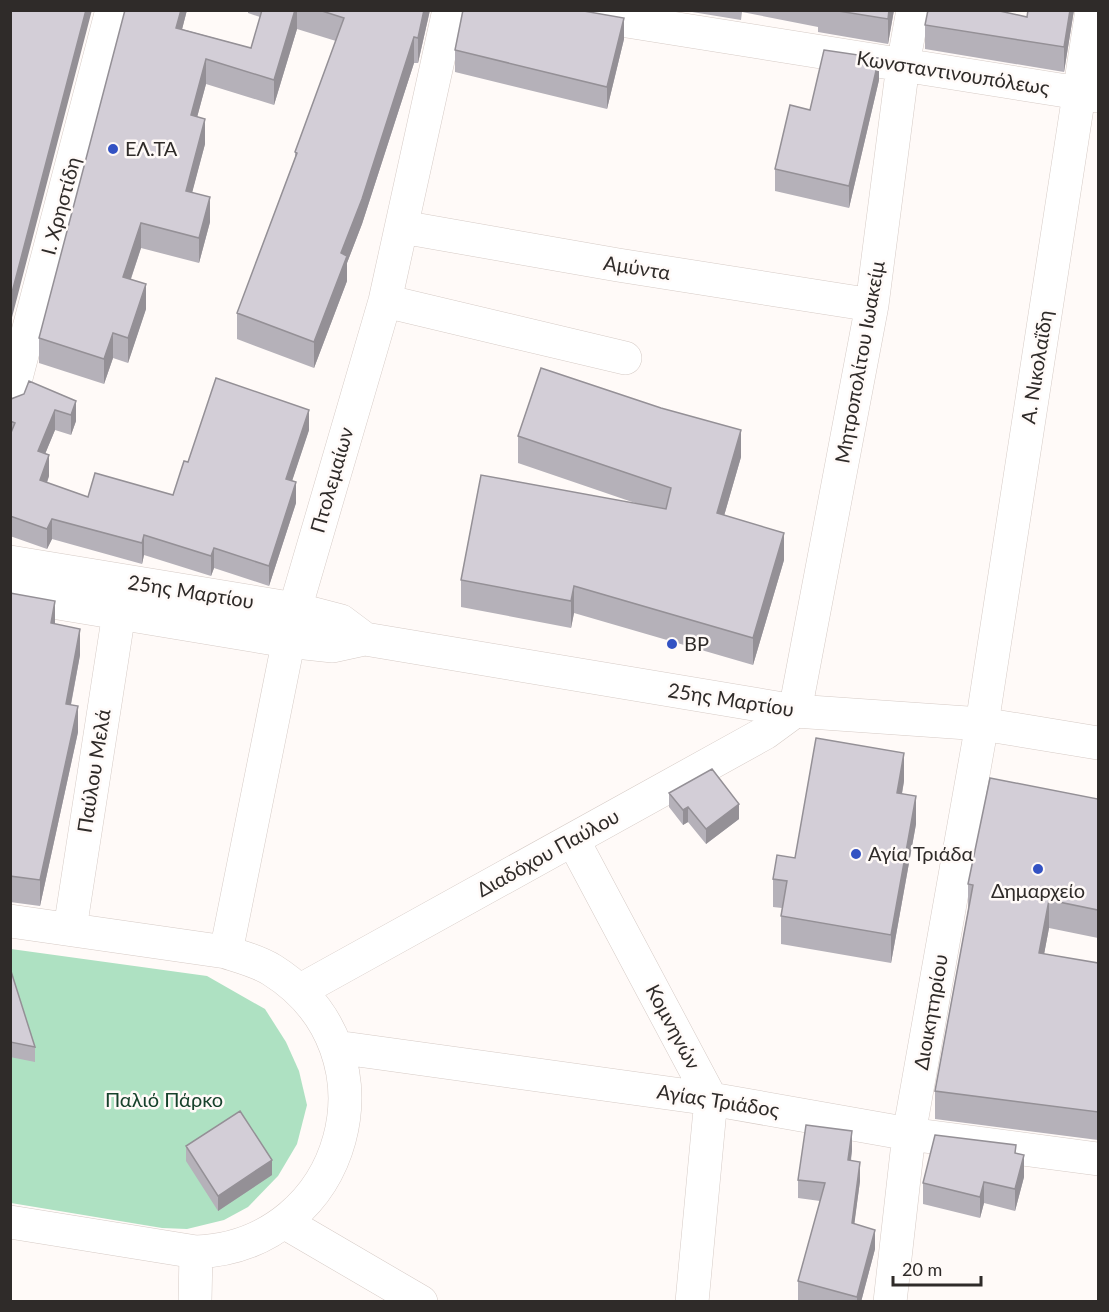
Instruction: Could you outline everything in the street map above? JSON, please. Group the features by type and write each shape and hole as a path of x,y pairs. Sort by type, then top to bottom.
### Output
{"street":[{"name":"Ι. Χρηστίδη","path":"10,401 112,10"},
{"name":"Πτολεμαίων","path":"226,952 287,641 385,301 449,10"},
{"name":"Κωνσταντινουπόλεως","path":"558,10 1089,94"},
{"name":"Μητροπολίτου Ιωακείμ","path":"795,711 872,305 903,65 913,10"},
{"name":"Α. Νικολαΐδη","path":"982,724 1089,94 1092,10"},
{"name":"Αμύντα","path":"402,227 628,267 872,305"},
{"path":"385,301 625,358"},
{"name":"25ης Μαρτίου","path":"10,562 295,609 341,621 365,639"},
{"name":"25ης Μαρτίου","path":"10,595 287,641 333,646 365,639 795,711 982,724 1098,743"},
{"name":"Παύλου Μελά","path":"70,929 119,613"},
{"name":"Διαδόχου Παύλου","path":"299,991 765,733 795,711"},
{"name":"Διοικητηρίου","path":"890,1302 909,1134 982,724"},
{"name":"Κομνηνών","path":"573,840 711,1099"},
{"path":"10,921 226,952 250,959 272,970 299,991 324,1023 336,1047 346,1093 345,1118 330,1167 317,1188 301,1207 284,1222 260,1237 236,1246 196,1252 10,1222"},
{"name":"Αγίας Τριάδος","path":"336,1047 711,1099 909,1134 1098,1160"},
{"path":"692,1302 711,1099"},
{"path":"284,1222 421,1302"},
{"path":"195,1302 196,1252"}],"green space":[{"name":"Παλιό Πάρκο","path":"11,949 207,976 265,1009 286,1042 299,1071 307,1105 297,1144 278,1176 248,1207 224,1220 187,1229 162,1228 11,1203"}],"building":[{"path":"10,10 86,10 10,300"},
{"path":"125,10 181,10 176,28 251,48 262,10 295,10 274,80 206,59 191,115 205,119 186,191 210,197 199,238 141,223 123,277 146,284 128,338 113,333 104,359 39,338"},
{"path":"319,10 424,10 418,38 414,37 362,199 341,253 347,256 314,342 237,313 297,153 295,152 344,18"},
{"path":"463,10 578,10 624,18 607,87 455,50"},
{"path":"832,10 889,10 888,19"},
{"path":"928,10 995,10 1027,17 1028,10 1070,10 1064,47 925,25"},
{"path":"824,50 879,58 849,186 775,169 790,105 810,110"},
{"path":"541,368 661,408 741,430 717,513 784,533 753,638 574,586 571,601 461,580 481,475 666,509 671,488 518,436"},
{"path":"216,378 309,410 286,479 296,482 269,566 214,548 211,556 144,535 142,543 52,519 47,529 10,516 10,435 15,423 10,421 10,400 24,394 29,381 76,401 71,415 55,410 38,451 49,455 40,480 88,497 95,473 173,495 184,461 188,462"},
{"path":"10,593 55,601 51,623 80,629 66,704 78,706 40,880 10,876"},
{"name":"Αγία Τριάδα","path":"816,738 904,753 897,793 916,796 891,935 781,916 787,881 773,879 777,855 795,858"},
{"path":"712,769 739,804 706,829 688,807 683,810 669,793"},
{"path":"990,778 1098,799 1098,910 1049,900 1039,953 1098,963 1098,1112 935,1091 973,885 968,884"},
{"path":"10,968 35,1047 10,1042"},
{"path":"240,1111 272,1160 218,1196 186,1146"},
{"path":"806,1125 852,1131 848,1160 860,1162 852,1223 875,1230 857,1297 798,1281 825,1183 798,1180"},
{"path":"935,1135 1016,1145 1015,1153 1024,1155 1015,1189 984,1182 980,1197 923,1183"}],"place":[{"name":"ΕΛ.ΤΑ","path":"113,149"},
{"name":"BP","path":"672,644"},
{"name":"Αγία Τριάδα","path":"856,854"},
{"name":"Δημαρχείο","path":"1038,869"}]}
